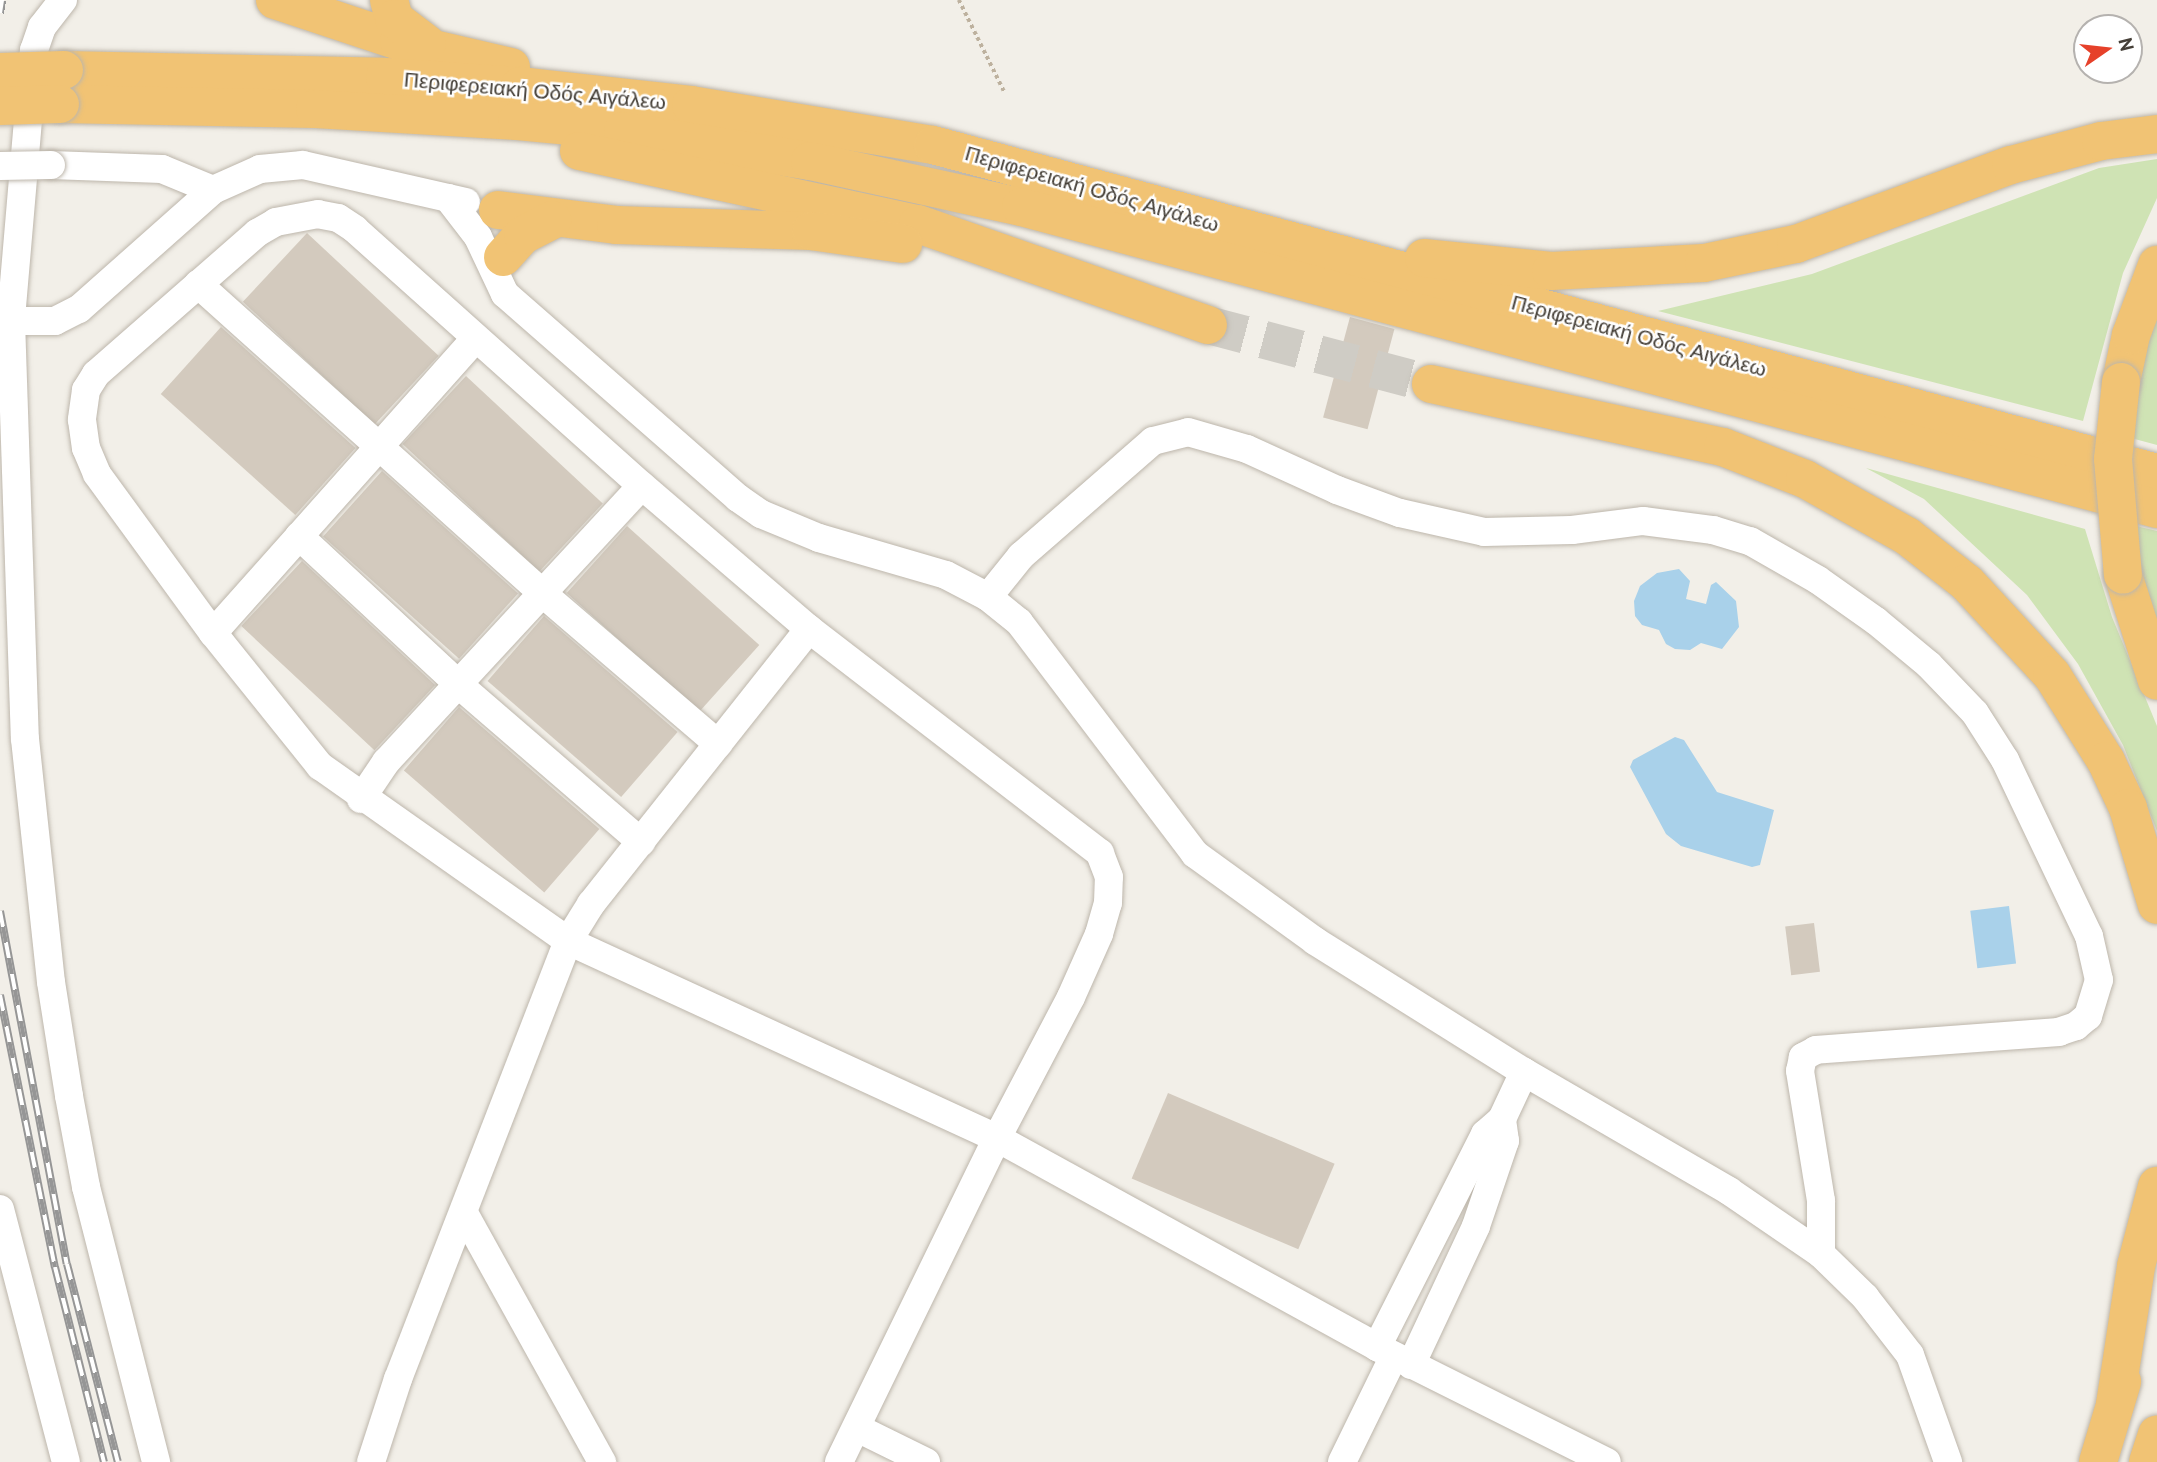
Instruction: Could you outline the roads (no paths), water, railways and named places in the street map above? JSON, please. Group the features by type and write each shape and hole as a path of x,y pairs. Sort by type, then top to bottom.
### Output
{"highway":[{"path":"275,0 441,51 544,73 743,100 806,126"},
{"path":"388,0 394,19 404,30 441,51"},
{"name":"Περιφερειακή Οδός Αιγάλεω","path":"0,72 62,87 315,109 623,131 898,179 1135,237 2157,509"},
{"name":"Περιφερειακή Οδός Αιγάλεω","path":"0,106 62,87 385,77 520,86 691,105 933,145 1155,207 2157,473"},
{"path":"315,109 401,130 630,160 918,224 1208,326"},
{"path":"1155,207 1265,221 1376,249 1492,267 1657,269 1796,244 2011,165 2101,141 2157,134"},
{"path":"498,210 552,220 850,236 909,246 1149,306"},
{"path":"503,257 523,235 552,220"},
{"path":"2157,265 2131,335 2121,382 2113,459 2123,575 2157,681"},
{"path":"1431,384 1723,447 1805,479 1907,536 1967,583 2052,675 2106,761 2122,796 2157,905"},
{"path":"2115,1404 2136,1266 2157,1186"},
{"path":"2098,1462 2157,1270"},
{"path":"2148,1462 2157,1434"}],"street":[{"path":"63,0 42,27 34,50 11,321 24,739 49,969 86,1187 156,1462"},
{"path":"11,321 55,321 79,309 213,190 260,169 303,165 498,210 505,295"},
{"path":"0,166 162,169 213,190"},
{"path":"448,198 478,237 505,295 714,480 761,514 819,538 946,575 988,597 1019,622 1195,854 1315,941 1524,1072 1729,1191 1821,1254 1865,1297 1910,1355 1948,1462"},
{"path":"839,1462 997,1138 1099,934 1108,904 1109,877 1100,853 809,629 642,486 355,229 328,216 298,215 276,222 198,284 96,374 86,390 82,420 86,449 97,474 288,732 361,799 568,942 997,1138 1394,1356 1606,1462"},
{"path":"198,284 378,448 718,744"},
{"path":"213,633 475,338"},
{"path":"988,597 1021,556 1153,441 1188,432 1247,449 1389,509 1485,532 1572,530 1643,521 1713,530 1750,541 1818,580 1876,621 1929,665 1975,713 2005,760 2089,936 2099,980 2088,1016 2076,1026 2059,1032 1815,1050 1803,1057 1800,1071 1821,1201 1821,1254"},
{"path":"361,799 386,762 642,486"},
{"path":"299,536 458,684 640,842"},
{"path":"371,1462 398,1379 568,942 640,842 809,629"},
{"path":"1342,1462 1394,1356 1485,1134 1502,1119 1524,1072"},
{"path":"1394,1356 1476,1226 1505,1141 1502,1119"},
{"path":"0,1209 66,1462"},
{"path":"464,1213 602,1462"},
{"path":"857,1428 926,1462"}],"water":[{"path":"1679,569 1690,581 1686,599 1706,604 1711,585 1716,582 1736,601 1739,627 1722,649 1701,643 1690,650 1675,649 1666,644 1659,630 1642,625 1635,616 1634,601 1640,586 1657,573"},
{"path":"1675,737 1684,740 1717,792 1774,810 1760,865 1752,867 1681,846 1666,834 1630,767 1633,760"},
{"path":"2009,906 2016,964 1977,968 1970,911"}],"tunnel":[{"path":"1208,325 1431,384"}],"railway":[{"path":"0,13 2,0"},
{"path":"0,911 67,1264 118,1462"},
{"path":"0,995 55,1267 104,1462"}]}
